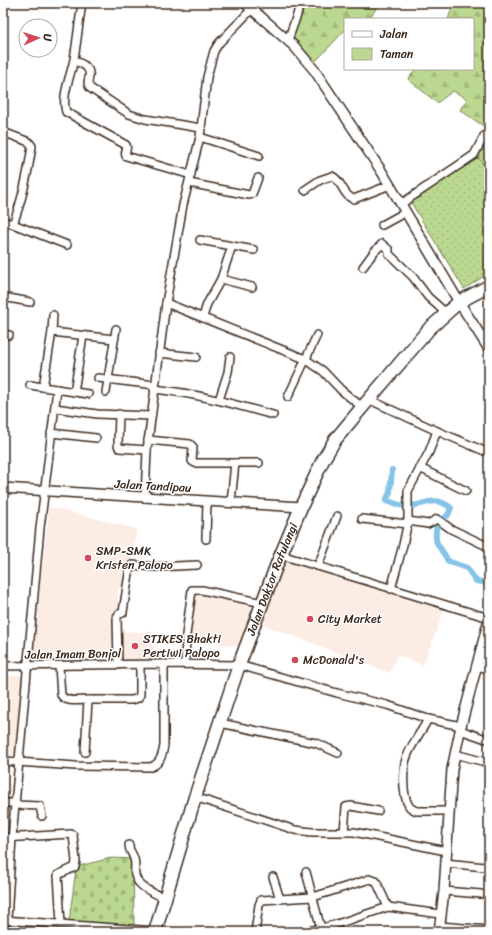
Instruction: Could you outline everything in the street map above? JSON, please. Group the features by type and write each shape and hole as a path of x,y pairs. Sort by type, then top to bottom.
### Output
{"highway":[{"name":"Jalan Doktor Ratulangi","path":"156,931 195,797 238,665 301,507 326,455 365,403 428,329 459,302 489,286"}],"street":[{"path":"82,3 74,61 66,98 66,112 126,145 126,156 191,175"},
{"path":"288,40 300,3"},
{"path":"145,498 148,440 166,303 183,205 200,137 207,77 214,51 248,6 288,40 315,71 390,184 459,302 489,349"},
{"path":"74,61 79,62 88,69 88,82 90,88 129,114 145,119 201,128"},
{"path":"3,132 29,142 32,146 23,197 13,224"},
{"path":"382,224 474,155 484,136"},
{"path":"200,137 259,156"},
{"path":"305,190 320,180 332,176 336,178 349,198 353,199 390,184"},
{"path":"189,183 250,195 252,194 258,178"},
{"path":"3,221 67,245"},
{"path":"200,240 254,250"},
{"path":"363,267 382,244 389,250 389,254 413,277 428,298 446,313"},
{"path":"203,317 207,304 221,279 232,246"},
{"path":"221,279 252,287"},
{"path":"3,297 30,302"},
{"path":"166,303 305,359 323,371 341,390 365,403 489,453"},
{"path":"43,387 52,332 53,315"},
{"path":"106,392 116,329"},
{"path":"52,332 114,339"},
{"path":"288,397 317,335"},
{"path":"74,392 83,336"},
{"path":"159,353 196,357"},
{"path":"219,400 228,372 230,357"},
{"path":"98,378 219,400 273,415"},
{"path":"30,385 88,394"},
{"path":"57,389 44,491 18,762 5,920 156,931"},
{"path":"55,408 97,414 151,416"},
{"path":"119,414 119,448 147,450"},
{"path":"390,589 408,523 408,491 429,452 437,431"},
{"path":"51,433 96,438"},
{"path":"148,440 191,445 193,450 192,461 195,463 259,463"},
{"path":"231,502 235,463"},
{"path":"420,468 466,491"},
{"name":"Jalan Tandipau","path":"3,488 301,507"},
{"path":"206,539 207,501"},
{"path":"318,566 337,516"},
{"path":"362,519 428,524 437,519 458,532 489,546"},
{"path":"281,555 489,619 460,728 455,754 451,781 440,929 489,930"},
{"path":"118,665 117,617 118,614 123,613 130,567 132,565 155,567 196,565"},
{"path":"185,664 187,628 192,590 202,590 263,603"},
{"path":"3,761 76,766 155,766 161,757 164,745 164,664"},
{"name":"Jalan Imam Bonjol","path":"3,666 164,664 238,665 337,693 387,705 460,728 489,740"},
{"path":"59,666 61,695 62,698 66,700 132,700 138,698 140,695 140,665"},
{"path":"476,666 489,669"},
{"path":"84,752 88,700"},
{"path":"428,719 405,762 404,775 407,798 412,809 417,811 449,811"},
{"path":"220,723 316,743 338,753"},
{"path":"455,754 489,763"},
{"path":"195,797 295,830 366,834 446,851"},
{"path":"3,803 40,806 42,816"},
{"path":"344,832 346,807 351,806 378,811"},
{"path":"3,838 73,835 76,861 75,867 58,875 61,924"},
{"path":"129,845 130,853 135,860 135,875 139,882 148,890 165,898"},
{"path":"445,863 486,867"},
{"path":"306,872 321,929"},
{"path":"273,877 280,899"},
{"path":"255,932 261,900 313,897 369,879 376,881 388,907"},
{"path":"444,891 481,894"},
{"path":"304,932 334,928 388,907 441,914"}],"shaded area":[{"name":"SMP-SMK Kristen Palopo","path":"49,507 137,529 127,588 118,588 117,632 154,632 154,659 33,660"},
{"path":"287,559 445,608 423,665 397,655 390,673 262,624"},
{"path":"193,589 254,602 240,647 186,639"},
{"path":"23,675 16,762 3,761 3,676"}],"green space":[{"path":"306,3 380,3 370,18 344,18 344,31 316,61 292,39"},
{"path":"454,3 489,3 489,130 460,110 467,99 453,91 437,103 408,79 415,70 474,70 474,18 448,18"},
{"path":"489,139 489,172 478,157"},
{"path":"478,157 489,172 489,273 464,289 410,201"},
{"path":"111,858 133,859 134,925 69,921 76,869 79,866"}],"waterway":[{"path":"392,470 390,492 386,501 407,506 414,506 435,501 445,504 451,508 448,515 437,524 436,541 448,561 467,568 476,581 488,583 489,593"}],"place":[{"name":"SMP-SMK Kristen Palopo","path":"88,558"},
{"name":"City Market","path":"310,619"},
{"name":"STIKES Bhakti Pertiwi Palopo","path":"135,646"},
{"name":"McDonald's","path":"295,660"}]}
